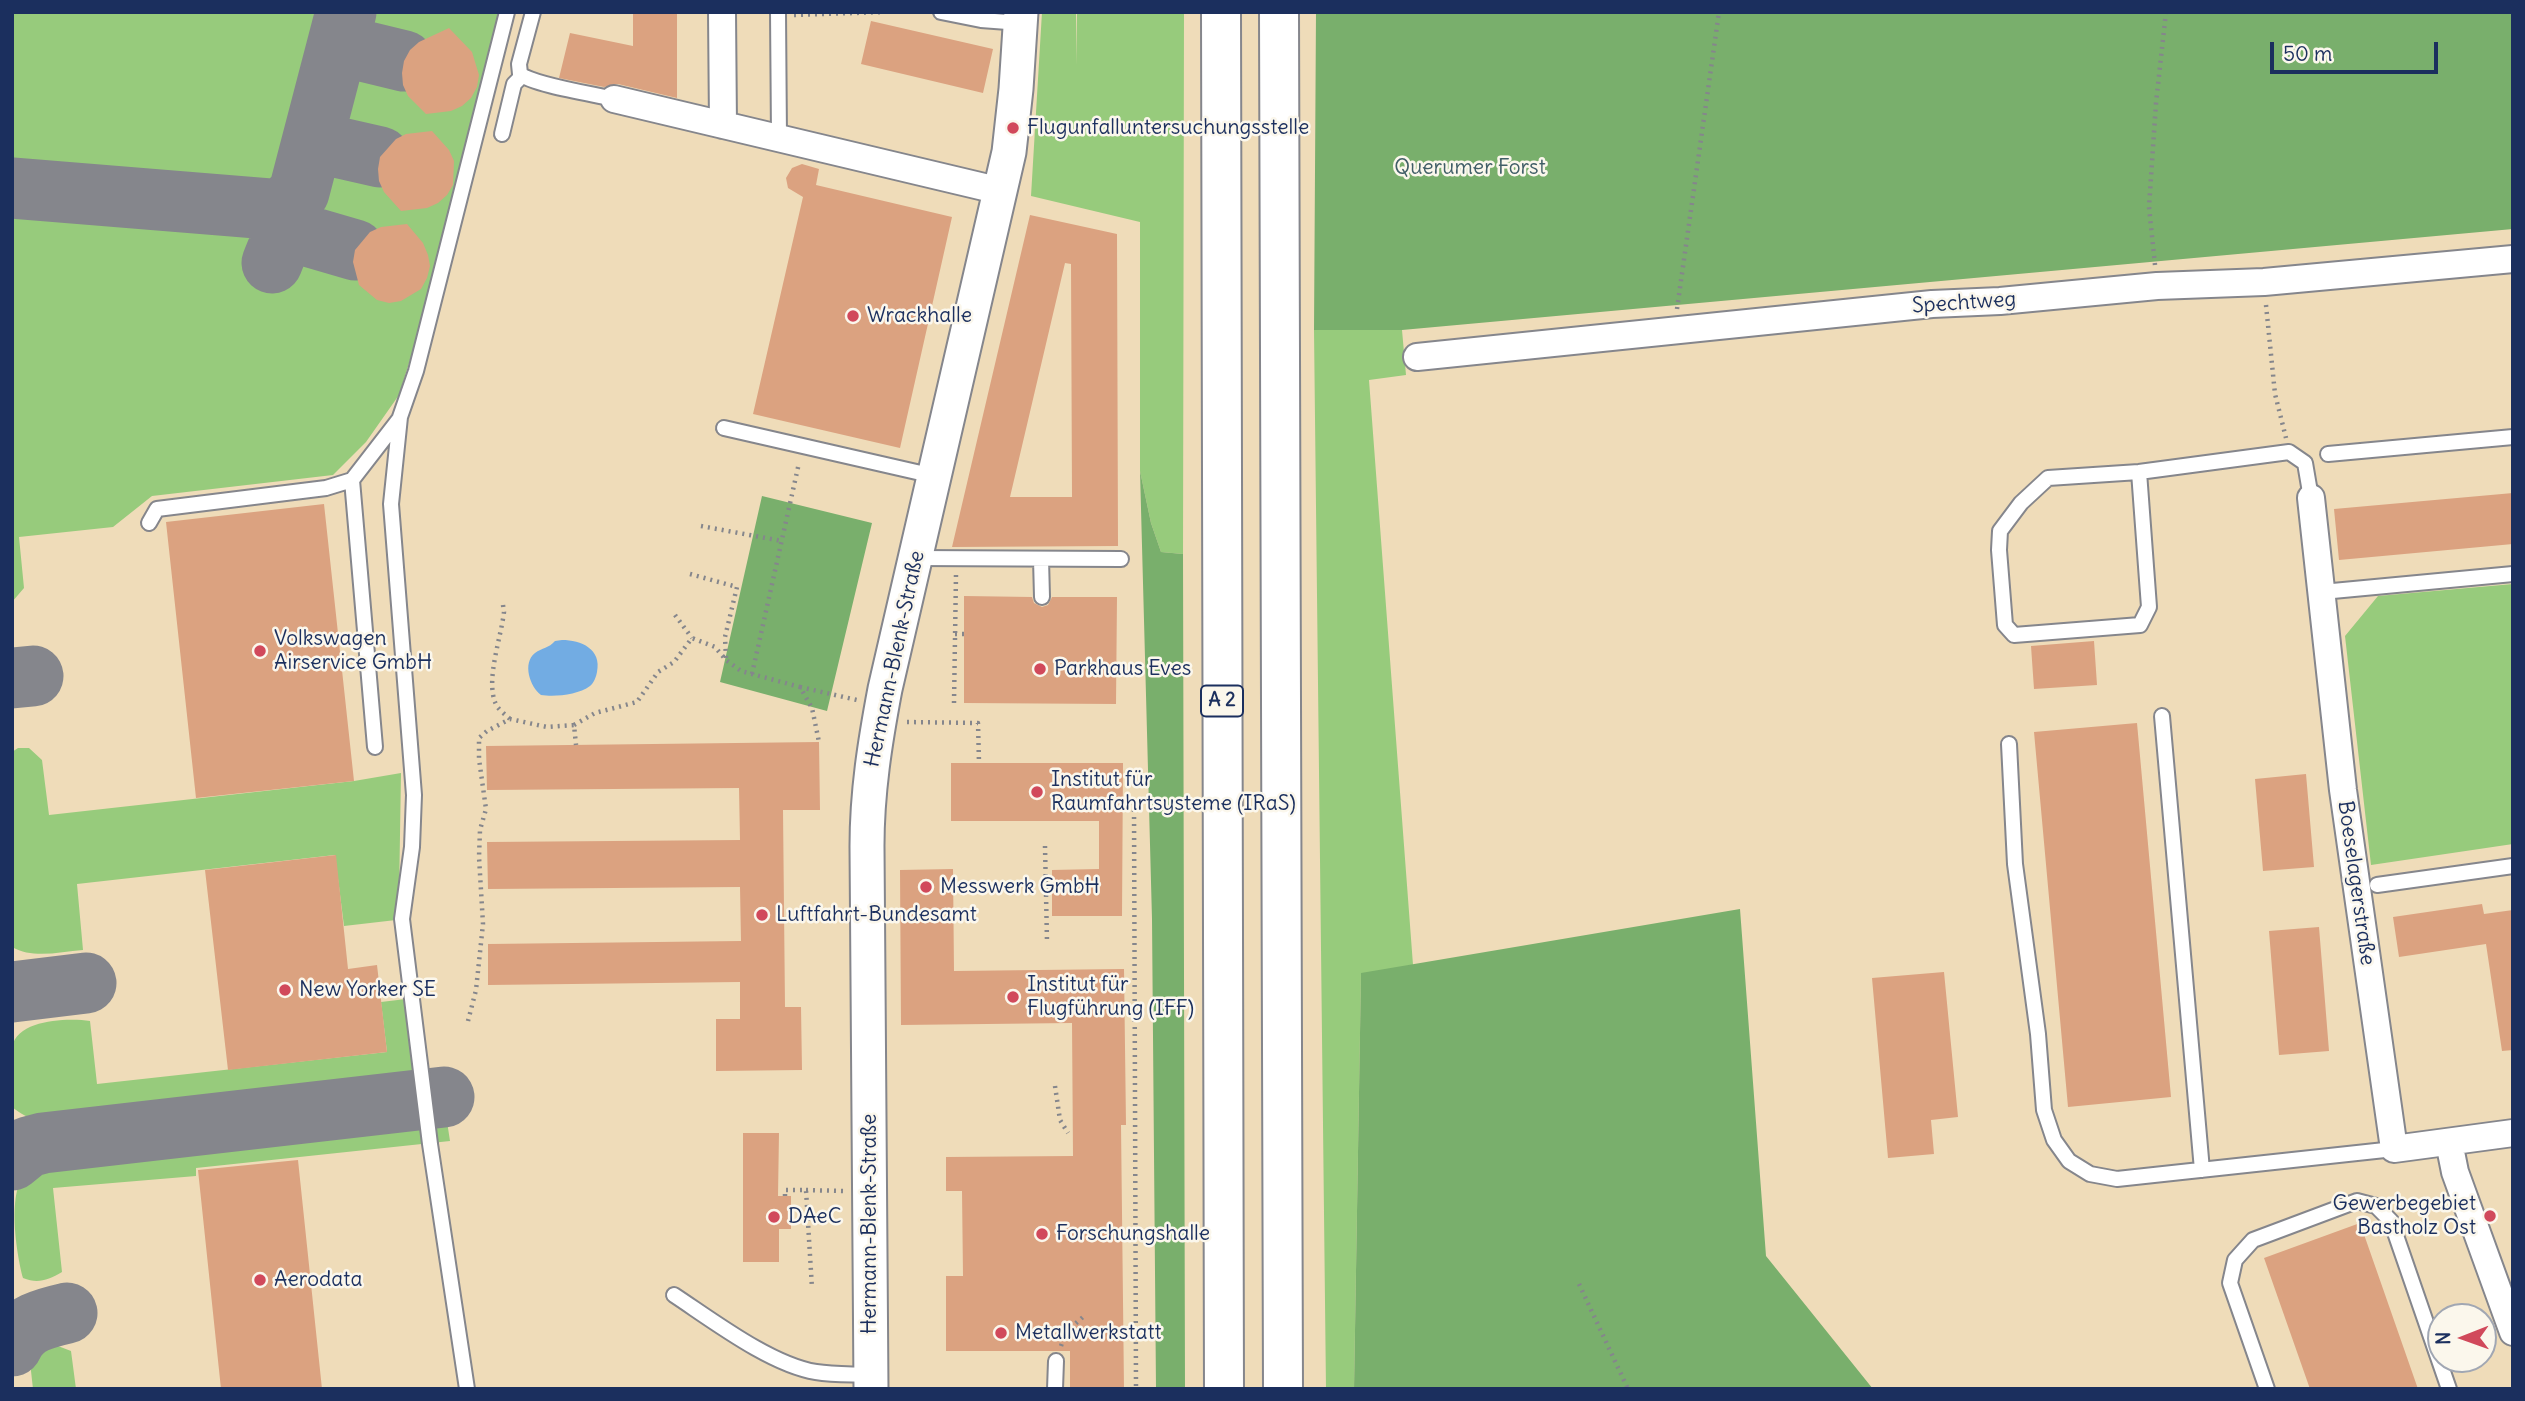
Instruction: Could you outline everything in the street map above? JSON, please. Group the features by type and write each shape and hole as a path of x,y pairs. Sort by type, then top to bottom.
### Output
{"highway":[{"name":"A 2","path":"1221,12 1224,1389"},
{"path":"1279,12 1283,1389"}],"street":[{"path":"722,12 723,125"},
{"name":"Hermann-Blenk-Straße","path":"871,1382 867,827 873,751 895,719 915,558 1001,191 1013,128 1021,18"},
{"path":"614,99 1001,191"},
{"name":"Spechtweg","path":"1417,356 1931,304 2000,301 2157,286 2264,282 2513,259"},
{"name":"Boeselagerstraße","path":"2311,498 2350,845 2394,1149"},
{"path":"2394,1149 2513,1133"},
{"path":"2449,1142 2455,1172 2511,1322"}],"lane":[{"path":"467,1389 430,1144 402,919 412,847 414,795 391,504 400,417 416,371 507,12"},
{"path":"533,12 519,64 520,74 614,99"},
{"path":"941,12 981,20 1021,18"},
{"path":"777,14 779,138"},
{"path":"502,134 514,84 525,77"},
{"path":"149,523 157,509 326,488 352,480 400,417"},
{"path":"724,428 934,476"},
{"path":"2328,454 2513,437"},
{"path":"2139,472 2149,607 2140,625 2014,635 2005,625 2000,531 2021,503 2048,478 2139,472 2289,452 2305,464 2311,498"},
{"path":"352,480 375,747"},
{"path":"915,558 1121,559"},
{"path":"1041,559 1042,597"},
{"path":"2322,592 2513,574"},
{"path":"2162,716 2203,1170"},
{"path":"2010,744 2015,864 2038,1034 2044,1110 2054,1140 2069,1161 2090,1174 2117,1179 2394,1149"},
{"path":"2378,886 2513,866"},
{"path":"2267,1389 2230,1283 2235,1260 2253,1240 2357,1201 2376,1206 2391,1221 2449,1389"},
{"path":"674,1295 776,1358 815,1372 871,1382"},
{"path":"1055,1389 1056,1361"}],"path":[{"path":"777,14 884,12"},
{"path":"1674,330 1719,12"},
{"path":"2157,286 2148,207 2166,12"},
{"path":"2264,282 2275,394 2289,452"},
{"path":"752,674 803,446"},
{"path":"701,526 782,541"},
{"path":"954,703 956,559"},
{"path":"690,574 737,587 725,637 726,660"},
{"path":"503,605 492,676 495,705 510,719 547,727 575,725 594,713 637,702 658,672 674,662 692,638"},
{"path":"675,615 692,638 716,647 726,660 741,671 800,687 895,719 978,723 979,763"},
{"path":"955,634 964,634"},
{"path":"800,687 812,708 819,742"},
{"path":"468,1021 476,990 482,924 479,857 480,830 486,809 479,738 510,719"},
{"path":"575,725 576,745"},
{"path":"1134,803 1136,1389"},
{"path":"1045,846 1047,941"},
{"path":"1055,1086 1060,1120 1069,1133"},
{"path":"785,1196 785,1190 844,1191"},
{"path":"806,1190 812,1288"},
{"path":"1579,1284 1628,1389"},
{"path":"1056,1361 1066,1332 1083,1317"}],"green space":[{"path":"12,12 500,12 425,312 399,395 366,442 333,475 152,496 113,527 19,537 24,588 12,602"},
{"path":"1042,12 1076,12 1077,65 1077,12 1184,12 1183,554 1161,552 1151,523 1140,471 1140,222 1031,196"},
{"name":"Querumer Forst","path":"1316,12 2513,12 2513,229 1402,330 1314,330"},
{"path":"1314,330 1402,330 1406,375 1369,380 1413,965 1361,974 1354,1389 1326,1389"},
{"path":"1140,471 1151,523 1161,552 1183,554 1185,1389 1156,1389 1152,919"},
{"path":"762,496 872,523 827,711 720,682"},
{"path":"2513,584 2513,844 2371,865 2345,636 2378,596"},
{"path":"18,748 29,748 42,760 49,815 354,781 401,773 399,897 396,920 344,926 335,855 77,884 83,950 37,954 20,951 12,947 12,752"},
{"path":"1740,909 1766,1256 1873,1389 1354,1389 1361,973"},
{"path":"406,999 417,1081 65,1123 37,1120 12,1107 12,1047 16,1038 24,1031 45,1022 90,1021 97,1084 387,1052 381,1002"},
{"path":"446,1115 450,1141 196,1168 196,1176 53,1188 62,1272 43,1280 23,1278 16,1235 15,1202 23,1176 39,1163 68,1157"},
{"path":"58,1346 71,1351 76,1389 33,1389 30,1362 44,1349"}],"water":[{"path":"555,641 583,644 593,652 598,664 595,678 590,686 573,693 541,695 529,675 531,657"}],"building":[{"path":"633,12 677,12 677,98 618,84 604,87 559,78 570,33 633,46"},
{"path":"871,21 993,49 983,93 861,64"},
{"path":"449,28 472,52 479,75 477,87 471,98 462,106 451,111 426,114 408,96 403,85 404,61 410,50 419,42"},
{"path":"432,131 449,150 454,161 453,185 438,203 427,208 401,211 384,192 379,181 380,157 396,139 406,134"},
{"name":"Wrackhalle","path":"802,164 819,169 816,185 952,217 900,448 753,414 803,197 788,188 786,178 792,168"},
{"path":"1030,215 1117,234 1118,546 952,547","holes":["1065,263 1071,264 1072,497 1010,497"]},
{"path":"407,224 423,243 428,255 430,266 427,278 421,289 401,301 389,303 377,300 359,285 353,262 355,250 370,232 381,227"},
{"path":"2513,493 2513,544 2339,560 2334,509"},
{"name":"Volkswagen Airservice GmbH","path":"324,504 354,781 196,798 166,522"},
{"name":"Parkhaus Eves","path":"964,596 1032,597 1034,603 1042,607 1048,605 1052,597 1117,597 1116,704 964,703"},
{"path":"2094,641 2097,685 2034,689 2031,646"},
{"path":"2137,723 2171,1097 2068,1107 2034,732"},
{"name":"Luftfahrt-Bundesamt","path":"819,742 820,810 783,810 785,1007 801,1007 802,1070 716,1071 716,1019 740,1019 740,982 488,985 488,944 741,941 740,887 488,889 487,842 740,840 739,788 487,790 486,746"},
{"name":"Institut für Raumfahrtsysteme (IRaS)","path":"951,763 1123,763 1122,916 1052,916 1052,870 1099,869 1099,821 951,821"},
{"path":"2306,774 2314,867 2263,871 2255,779"},
{"name":"New Yorker SE","path":"336,855 348,969 377,965 387,1052 228,1070 205,870"},
{"path":"953,869 954,971 1124,969 1126,1125 1121,1125 1124,1389 1070,1389 1070,1351 946,1351 946,1276 963,1276 962,1191 946,1191 946,1157 1073,1156 1072,1023 901,1025 900,870"},
{"path":"2482,904 2484,914 2513,910 2513,1050 2502,1051 2486,944 2399,957 2393,917"},
{"path":"2319,927 2329,1051 2279,1055 2269,931"},
{"path":"1944,972 1958,1117 1931,1120 1934,1154 1888,1158 1872,978"},
{"path":"743,1133 779,1133 778,1196 791,1196 791,1229 779,1229 779,1262 743,1262"},
{"name":"Aerodata","path":"298,1160 322,1389 221,1389 198,1170"},
{"path":"2360,1223 2418,1389 2310,1389 2264,1258"}],"taxiway":[{"path":"272,263 283,230 282,210 299,192 346,12"},
{"path":"338,45 404,61"},
{"path":"314,142 380,157"},
{"path":"12,188 282,210"},
{"path":"283,229 355,250"},
{"path":"12,678 33,676"},
{"path":"12,992 86,983"},
{"path":"12,1160 28,1147 43,1143 444,1097"},
{"path":"12,1346 28,1327 67,1313"}],"place":[{"name":"Flugunfalluntersuchungsstelle","path":"1013,128"},
{"name":"Wrackhalle","path":"853,316"},
{"name":"Volkswagen Airservice GmbH","path":"260,651"},
{"name":"Parkhaus Eves","path":"1040,669"},
{"name":"Institut für Raumfahrtsysteme (IRaS)","path":"1037,792"},
{"name":"Messwerk GmbH","path":"926,887"},
{"name":"Luftfahrt-Bundesamt","path":"762,915"},
{"name":"New Yorker SE","path":"285,990"},
{"name":"Institut für Flugführung (IFF)","path":"1013,997"},
{"name":"Gewerbegebiet Bastholz Ost","path":"2490,1216"},
{"name":"DAeC","path":"774,1217"},
{"name":"Forschungshalle","path":"1042,1234"},
{"name":"Aerodata","path":"260,1280"},
{"name":"Metallwerkstatt","path":"1001,1333"}]}
